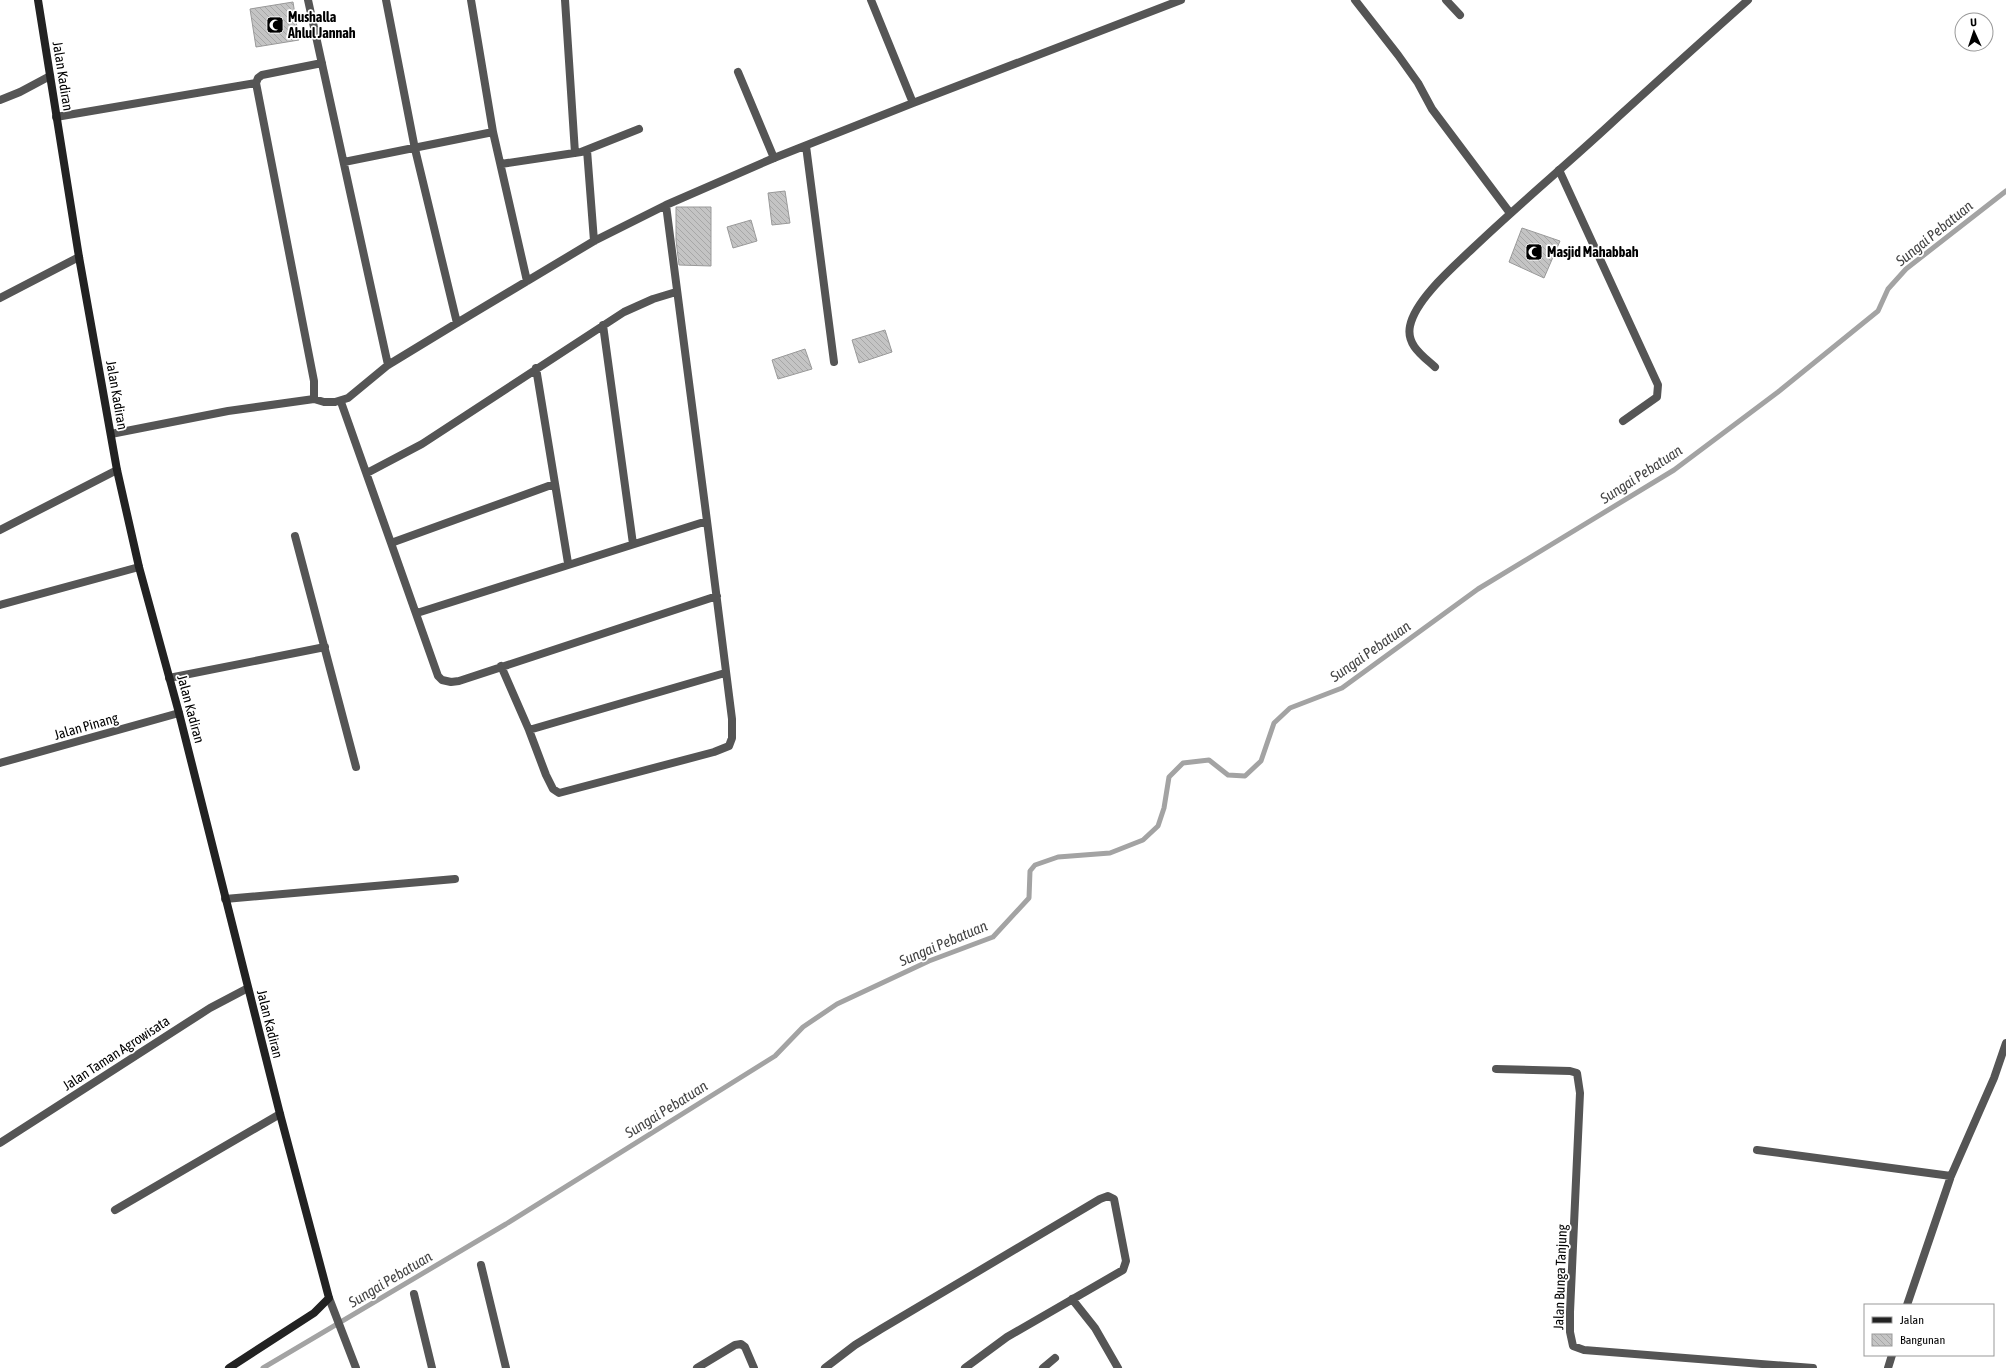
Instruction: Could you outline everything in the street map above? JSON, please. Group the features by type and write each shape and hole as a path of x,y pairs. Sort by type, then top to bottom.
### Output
{"street":[{"name":"Jalan Kadiran","path":"38,0 79,257 117,470 139,567 179,713 280,1114 329,1298"},
{"path":"308,0 388,365"},
{"path":"386,0 415,149 457,323"},
{"path":"471,0 493,132 527,281"},
{"path":"565,0 575,153"},
{"path":"871,0 914,102"},
{"path":"111,434 228,411 314,399 324,402 341,402 355,394 388,365 457,323 594,241 666,205 774,158 914,102 1181,0"},
{"path":"1355,0 1394,49 1418,84 1432,108 1510,213"},
{"path":"1446,0 1460,15"},
{"path":"1435,367 1410,341 1409,332 1414,315 1428,295 1448,272 1510,213 1748,0"},
{"path":"314,399 314,381 256,83 258,78 262,75 322,63"},
{"path":"738,72 774,158"},
{"path":"0,100 20,92 50,76"},
{"path":"56,117 256,83"},
{"path":"501,164 587,150 639,129"},
{"path":"344,162 415,149 493,132"},
{"path":"806,146 834,362"},
{"path":"587,150 594,241"},
{"path":"1559,170 1658,385 1657,397 1623,421"},
{"path":"501,666 529,730 546,775 553,789 559,793 725,749 732,742 732,719 717,596 676,292 666,205"},
{"path":"0,298 79,257"},
{"path":"367,473 422,444 536,368 637,305 676,292"},
{"path":"603,325 633,544"},
{"path":"536,368 568,563"},
{"path":"341,402 417,613 438,676 442,680 451,682 459,681 717,596"},
{"path":"0,530 117,470"},
{"path":"391,543 554,484"},
{"path":"417,613 568,563 707,521"},
{"path":"296,536 356,766"},
{"path":"0,605 139,567"},
{"path":"169,678 325,647"},
{"path":"529,730 726,673"},
{"name":"Jalan Pinang","path":"0,763 179,713"},
{"path":"225,899 455,879"},
{"name":"Jalan Taman Agrowisata","path":"0,1143 210,1008 248,988"},
{"path":"1907,1304 1951,1176 1994,1078 2006,1043"},
{"name":"Jalan Bunga Tanjung","path":"1496,1069 1570,1071 1578,1073 1580,1101 1570,1312 1570,1332 1573,1346 1584,1350 1813,1368"},
{"path":"115,1210 280,1114"},
{"path":"1757,1150 1951,1176"},
{"path":"825,1368 855,1345 924,1303 1100,1199 1111,1197 1115,1202 1117,1211 1126,1261 1125,1267 1118,1274 1007,1337 965,1368"},
{"path":"482,1265 506,1368"},
{"path":"414,1294 432,1368"},
{"path":"229,1368 314,1313 329,1298 356,1368"},
{"path":"1072,1299 1095,1328 1118,1368"},
{"path":"697,1368 735,1345 741,1344 745,1347 754,1368"},
{"path":"1888,1368 1892,1356"},
{"path":"1043,1368 1055,1358"}],"building":[{"name":"Mushalla Ahlul Jannah","path":"293,2 299,40 256,47 250,9"},
{"path":"785,191 790,223 772,225 768,193"},
{"path":"676,207 711,207 711,266 679,265 676,240"},
{"path":"751,220 757,241 733,248 727,227"},
{"name":"Masjid Mahabbah","path":"1522,228 1560,241 1544,278 1509,262"},
{"path":"885,330 892,352 859,363 852,340"},
{"path":"805,349 812,369 778,379 772,360"}],"waterway":[{"name":"Sungai Pebatuan","path":"263,1368 506,1224 775,1056 803,1027 837,1004 929,961 993,937 1029,898 1030,871 1035,865 1058,857 1110,853 1143,840 1158,826 1164,808 1169,777 1183,763 1209,760 1228,775 1245,776 1261,761 1274,723 1290,708 1342,688 1478,589 1674,470 1778,392 1878,311 1888,289 1906,269 2006,191"}],"place":[{"name":"Mushalla Ahlul Jannah","path":"275,25"},
{"name":"Masjid Mahabbah","path":"1534,252"}]}
